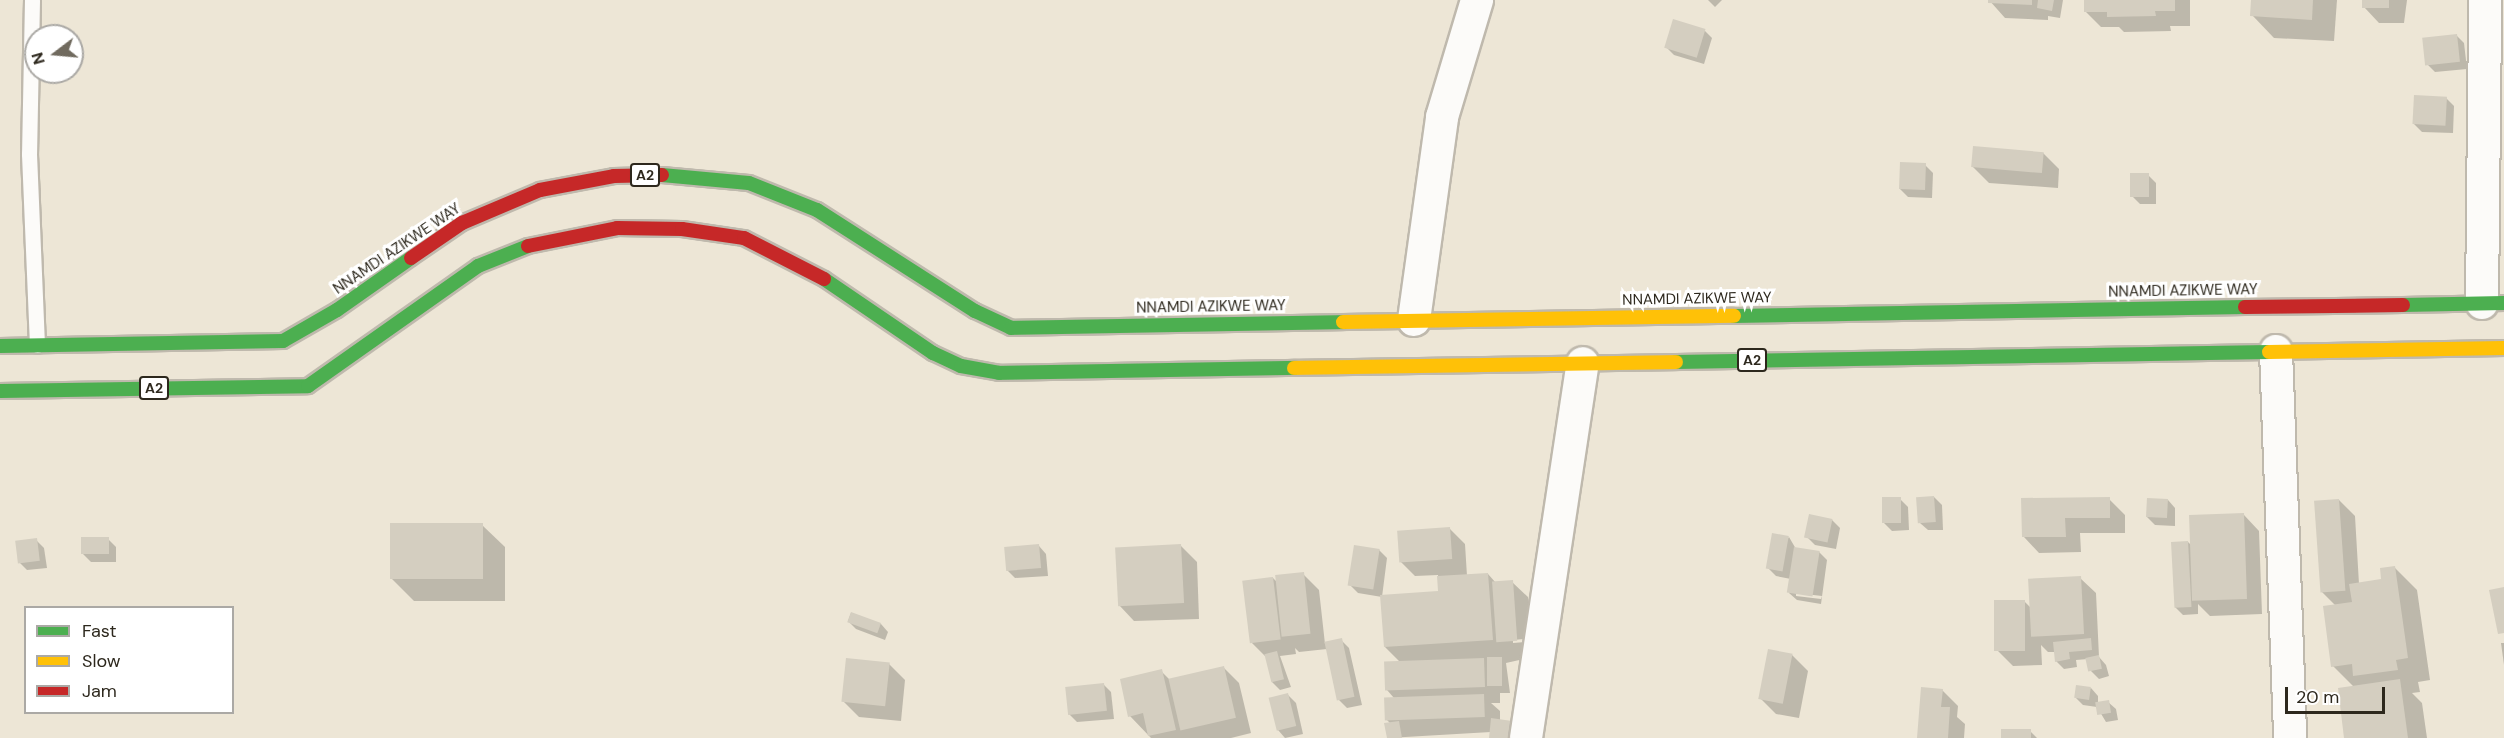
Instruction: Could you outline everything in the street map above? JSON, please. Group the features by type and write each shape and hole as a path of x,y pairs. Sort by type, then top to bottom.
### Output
{"highway":[{"name":"NNAMDI AZIKWE WAY","path":"0,346 283,341 337,310 462,223 540,190 614,176 684,175 749,183 817,210 975,311 1011,328 2493,303"},
{"name":"A2","path":"0,391 308,386 478,266 545,240 617,228 682,229 744,238 806,267 933,353 962,366 999,374 2504,348"}],"street":[{"path":"1414,320 1442,117 1476,0"},
{"path":"2485,0 2493,303"},
{"path":"2276,351 2290,738"},
{"path":"1526,738 1583,363"}],"lane":[{"path":"33,0 29,154 37,345"}],"building":[{"path":"1988,0 2032,0 2032,5 1988,3"},
{"path":"2038,0 2054,0 2052,11 2037,8"},
{"path":"2084,0 2175,0 2175,11 2155,11 2156,16 2107,17 2107,12 2084,12"},
{"path":"2251,0 2313,0 2312,20 2250,16"},
{"path":"2362,0 2389,0 2389,8 2362,8"},
{"path":"1673,19 1706,29 1697,58 1664,48"},
{"path":"2457,34 2460,62 2425,66 2422,38"},
{"path":"2414,95 2447,97 2445,126 2412,124"},
{"path":"1973,146 2044,152 2042,173 1971,167"},
{"path":"1900,162 1926,163 1925,190 1899,189"},
{"path":"2130,173 2149,173 2149,197 2130,197"},
{"path":"1934,496 1936,522 1918,523 1916,497"},
{"path":"1882,497 1901,497 1901,523 1882,523"},
{"path":"2110,497 2110,518 2065,518 2066,537 2022,537 2021,498"},
{"path":"2147,498 2168,499 2167,518 2146,517"},
{"path":"2339,499 2345,591 2320,593 2314,501"},
{"path":"2244,513 2247,599 2192,601 2189,515"},
{"path":"1809,514 1832,519 1827,542 1804,537"},
{"path":"390,523 483,523 483,579 390,579"},
{"path":"1450,527 1452,559 1399,563 1397,531"},
{"path":"1772,533 1789,536 1782,571 1766,568"},
{"path":"81,537 109,537 109,554 81,554"},
{"path":"37,538 40,561 18,564 15,541"},
{"path":"2188,541 2191,607 2174,608 2171,542"},
{"path":"1039,544 1041,568 1006,571 1004,547"},
{"path":"1181,544 1184,603 1118,606 1115,547"},
{"path":"1354,545 1380,549 1373,590 1348,585"},
{"path":"1794,547 1820,551 1812,597 1787,592"},
{"path":"2395,566 2408,658 2396,660 2398,670 2353,676 2352,664 2331,667 2323,606 2352,602 2349,584 2381,579 2380,568"},
{"path":"1304,572 1310,634 1282,637 1275,575"},
{"path":"1488,573 1493,640 1384,647 1380,595 1438,591 1437,576"},
{"path":"2081,576 2084,634 2031,637 2028,579"},
{"path":"1273,577 1281,640 1250,643 1242,581"},
{"path":"1513,580 1517,641 1496,642 1492,581"},
{"path":"2504,587 2504,633 2498,634 2489,590"},
{"path":"1994,600 2025,600 2025,651 1994,651"},
{"path":"851,612 881,623 877,633 847,622"},
{"path":"1342,638 1354,697 1337,700 1324,642"},
{"path":"2091,638 2092,650 2069,652 2070,659 2055,662 2053,642"},
{"path":"1768,649 1793,654 1783,704 1758,699"},
{"path":"1277,651 1284,679 1271,682 1264,654"},
{"path":"2099,655 2102,669 2088,672 2085,658"},
{"path":"1487,657 1502,657 1502,686 1487,686"},
{"path":"846,658 890,663 885,706 841,702"},
{"path":"1484,658 1485,687 1385,690 1384,661"},
{"path":"1224,666 1236,718 1180,730 1168,679"},
{"path":"1162,669 1176,730 1148,736 1143,713 1128,717 1120,679"},
{"path":"2400,679 2408,738 2344,738 2338,688"},
{"path":"1104,683 1107,711 1068,715 1065,687"},
{"path":"2076,685 2091,687 2089,700 2074,698"},
{"path":"1921,687 1943,689 1941,707 1950,707 1948,738 1917,738"},
{"path":"1288,693 1296,726 1277,731 1269,698"},
{"path":"1484,694 1485,717 1385,720 1384,697"},
{"path":"2109,700 2111,713 2097,715 2095,702"},
{"path":"1491,718 1512,721 1509,738 1489,738"},
{"path":"1399,721 1402,738 1387,738 1384,723"},
{"path":"2001,729 2031,729 2031,738 2001,738"}],"traffic: fast":[{"path":"662,175 749,183 817,210 975,311 1011,328 1343,322"},
{"path":"0,391 308,386 478,266 528,246"},
{"path":"0,346 283,341 337,310 411,258"},
{"path":"824,279 933,353 961,366 999,373 1294,368"},
{"path":"2403,305 2504,303"},
{"path":"1734,316 2245,307"},
{"path":"1676,362 2269,352"}],"traffic: slow":[{"path":"1343,322 1734,316"},
{"path":"2269,352 2504,348"},
{"path":"1294,368 1676,362"}],"traffic: jam":[{"path":"411,258 462,223 540,190 614,176 662,175"},
{"path":"528,246 617,228 682,229 744,238 824,279"},
{"path":"2245,307 2403,305"}]}
